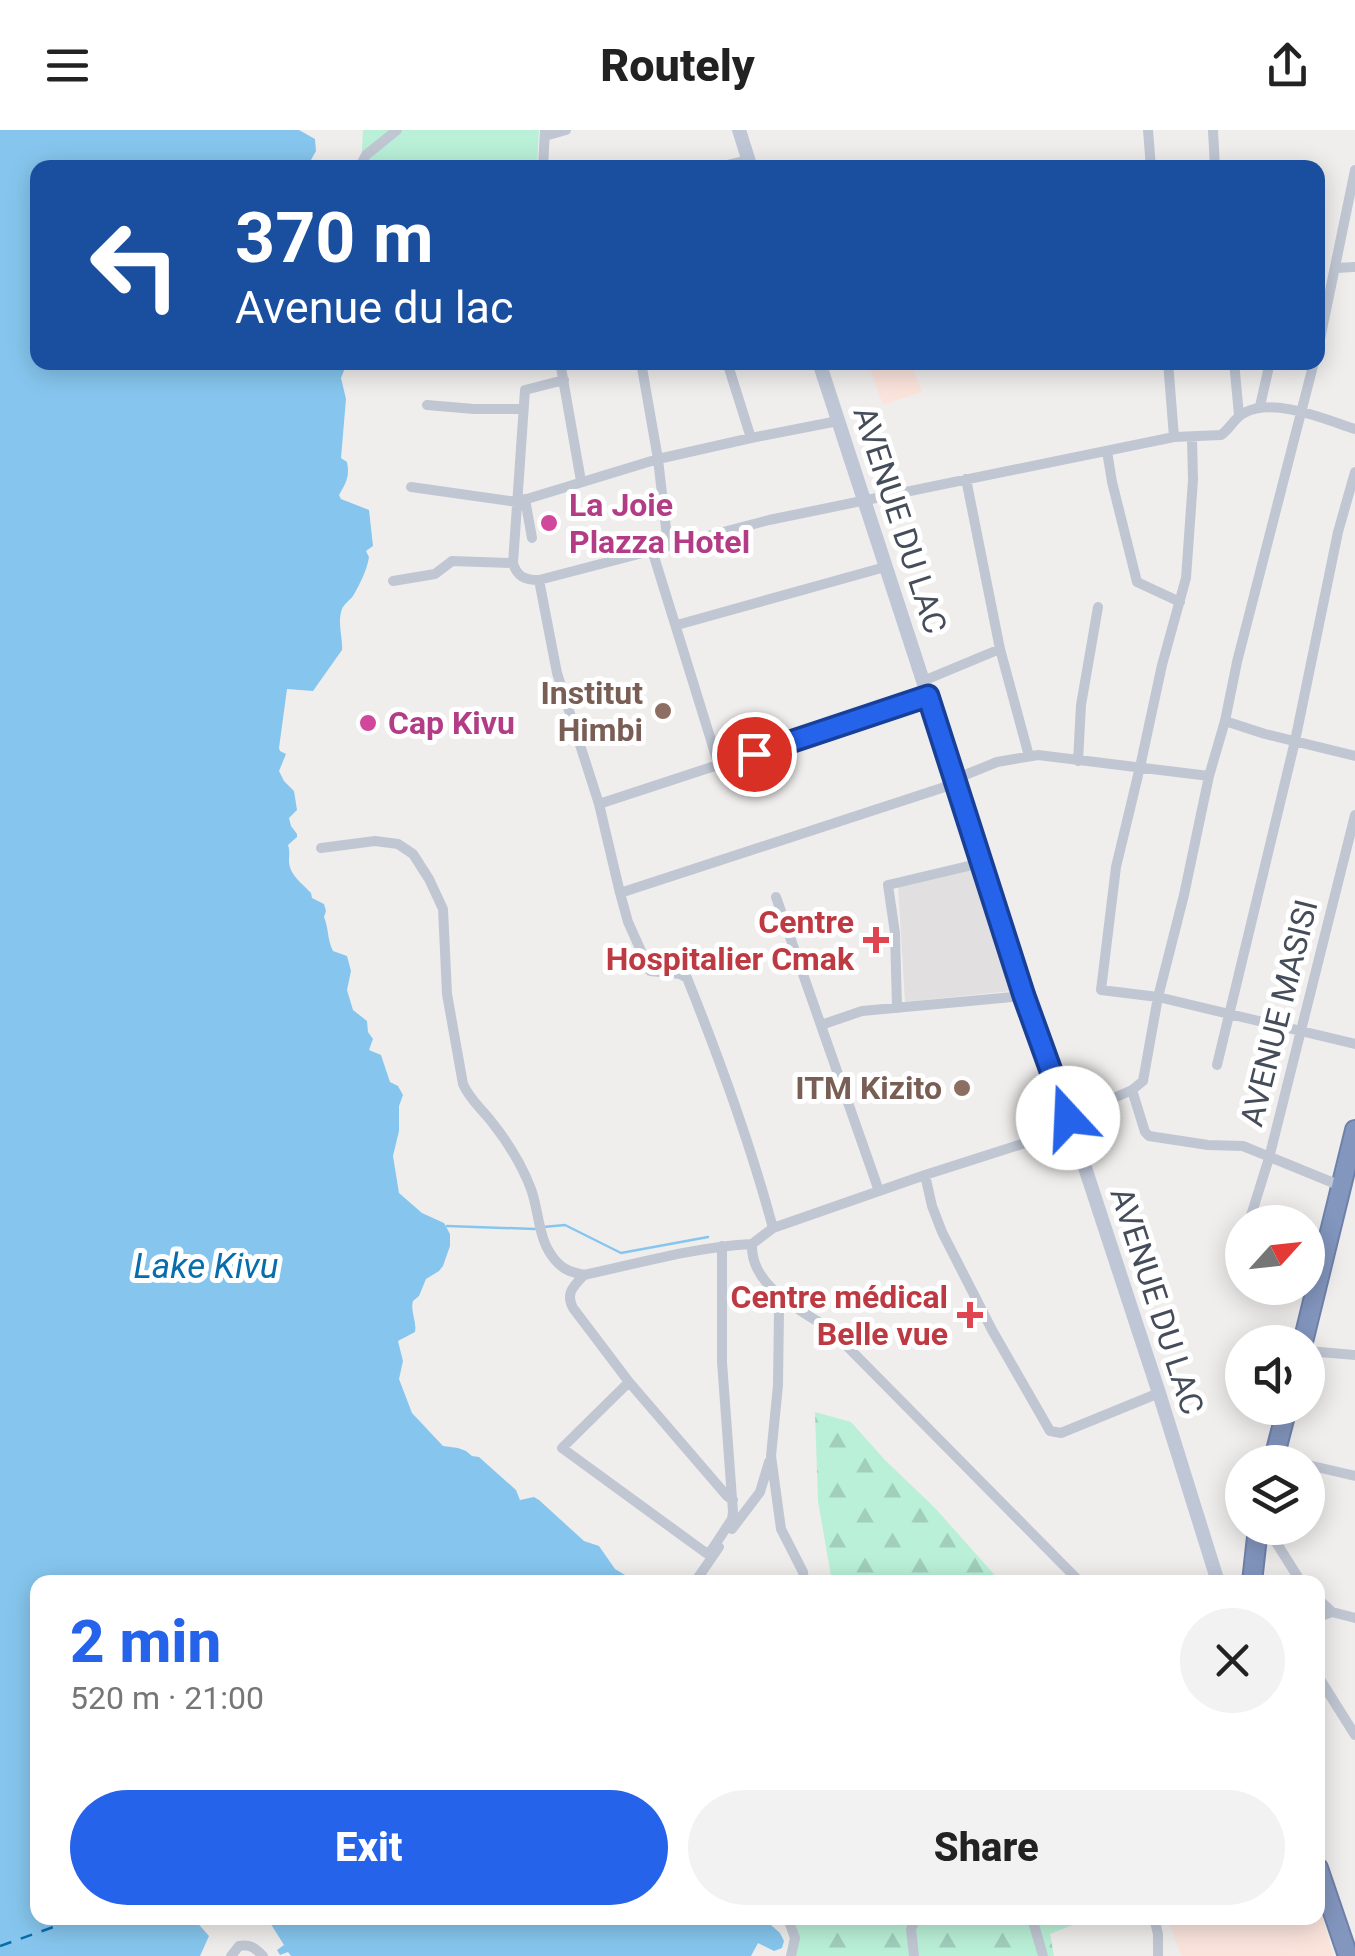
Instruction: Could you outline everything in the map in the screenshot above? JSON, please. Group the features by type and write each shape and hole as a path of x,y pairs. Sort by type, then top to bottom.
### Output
{"highway":[{"path":"1307,1325 1352,1158 1355,1130"},
{"path":"1253,1575 1256,1545"},
{"path":"1325,1889 1348,1956"}],"main road":[{"path":"739,130 749,160"},
{"name":"AVENUE DU LAC","path":"821,370 1216,1575"}],"street":[{"path":"544,160 545,133 566,130"},
{"path":"1148,130 1150,160"},
{"path":"1213,130 1215,160"},
{"path":"363,160 390,132"},
{"path":"1325,317 1355,170"},
{"path":"1336,268 1355,267"},
{"path":"562,370 581,481"},
{"path":"642,370 668,546"},
{"path":"730,370 751,438"},
{"path":"1169,370 1174,437"},
{"path":"1235,370 1239,414"},
{"path":"1260,406 1268,370"},
{"path":"321,848 375,841 398,844 413,854 429,878 443,909 447,994 463,1084 517,1159 532,1193 546,1247 568,1272 584,1276 722,1246 752,1244 773,1228 1070,1123 1143,1081 1158,997 1236,662 1312,370"},
{"path":"564,380 527,388 513,563 520,576 528,580 769,520 1174,437 1221,435 1239,414 1260,406 1301,412 1355,428"},
{"path":"427,406 524,409"},
{"path":"411,487 521,500 658,459 838,421"},
{"path":"1192,438 1186,578 1116,868 1102,990 1158,997 1355,1044"},
{"path":"1106,451 1137,582 1180,602"},
{"path":"1217,1065 1295,741 1334,548 1355,472"},
{"path":"966,479 1000,649 1029,756"},
{"path":"521,500 532,538"},
{"path":"652,550 719,766"},
{"path":"394,581 434,574 452,561 513,563"},
{"path":"677,625 885,567"},
{"path":"539,580 558,673 599,804 628,922 646,966 654,973 688,978 715,1048 773,1228"},
{"path":"1078,760 1081,705 1098,606"},
{"path":"599,804 719,766 926,688 1000,649"},
{"path":"1225,720 1355,756"},
{"path":"620,893 956,781 997,762 1038,754 1210,776"},
{"name":"AVENUE MASISI","path":"1254,1205 1355,815"},
{"path":"897,1008 895,933 888,885 981,863"},
{"path":"776,896 878,1191"},
{"path":"821,1025 862,1011 1024,996"},
{"path":"1132,1090 1148,1136 1244,1146 1342,1186"},
{"path":"924,1175 942,1232 1050,1432 1061,1433 1159,1393"},
{"path":"752,1244 755,1268 783,1299 830,1329 1073,1575"},
{"path":"629,1382 562,1448 706,1552 711,1550 732,1519 733,1500 722,1362 722,1246"},
{"path":"584,1276 572,1288 570,1302 629,1382 733,1500"},
{"path":"701,1575 760,1492 770,1456 783,1299"},
{"path":"1325,1352 1355,1355"},
{"path":"770,1456 779,1521 803,1575"},
{"path":"1325,1469 1355,1476"},
{"path":"1278,1545 1297,1575"},
{"path":"1325,1606 1332,1612 1355,1618"},
{"path":"1325,1614 1332,1612"},
{"path":"1325,1687 1355,1735"},
{"path":"790,1956 796,1938 791,1925"},
{"path":"912,1925 914,1956"},
{"path":"1034,1925 1043,1956"},
{"path":"1156,1925 1158,1956"},
{"path":"231,1956 234,1949 247,1945 263,1956"}],"shaded area":[{"path":"870,370 914,370 922,392 883,405"},
{"path":"977,868 1011,991 905,1002 898,885"},
{"path":"1170,1925 1325,1925 1333,1953 1332,1956 1181,1956"}],"green space":[{"path":"363,130 539,130 537,160 361,160"},
{"path":"815,1412 851,1422 995,1575 831,1575 818,1501"},
{"path":"796,1925 1072,1925 1050,1934 1054,1956 795,1956"}],"water":[{"name":"Lake Kivu","path":"0,130 299,130 315,139 316,151 311,160 30,160 30,370 344,370 341,458 347,462 348,471 339,495 369,510 373,546 366,551 369,557 361,582 342,609 342,650 313,691 287,689 279,748 286,754 279,771 294,791 297,810 289,818 297,834 288,845 291,871 312,898 324,904 333,951 347,956 351,971 347,990 353,1010 367,1021 373,1039 369,1050 381,1055 390,1082 403,1095 393,1156 399,1193 422,1213 444,1223 450,1234 443,1266 426,1279 413,1301 415,1332 398,1341 403,1361 399,1379 412,1413 443,1446 479,1457 516,1490 520,1500 539,1500 584,1541 599,1546 615,1569 625,1575 30,1575 30,1925 199,1925 209,1936 200,1956 0,1956"},
{"path":"271,1925 771,1925 784,1941 782,1948 774,1951 758,1943 751,1956 291,1956 288,1952 280,1955 277,1950 284,1945"}],"waterway":[{"path":"543,1227 565,1225 621,1253 708,1237"},
{"path":"447,1226 535,1229"}],"ferry route":[{"path":"0,1946 59,1925"}],"place":[{"name":"La Joie Plazza Hotel","path":"549,523"},
{"name":"Institut Himbi","path":"663,711"},
{"name":"Cap Kivu","path":"368,723"},
{"name":"Centre Hospitalier Cmak","path":"876,940"},
{"name":"ITM Kizito","path":"962,1088"},
{"name":"Centre médical Belle vue","path":"970,1315"}],"route":[{"path":"754,754 928,696 1024,996 1068,1118"}]}
